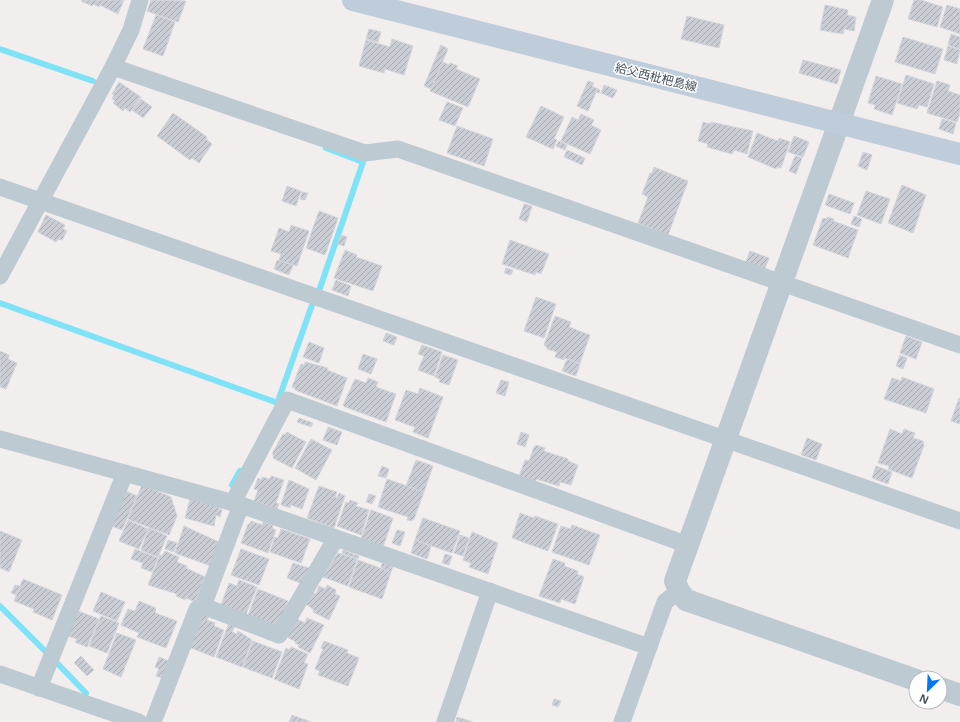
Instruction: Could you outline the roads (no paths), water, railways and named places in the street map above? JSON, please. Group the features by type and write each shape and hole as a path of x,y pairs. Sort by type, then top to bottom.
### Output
{"main road":[{"name":"給父西枇杷島線","path":"353,0 960,154"}],"street":[{"path":"0,276 113,67 131,30 140,0"},
{"path":"883,0 675,581 679,592 686,600 908,677"},
{"path":"113,67 365,153 398,149 960,345"},
{"path":"0,187 726,438 960,521"},
{"path":"204,606 237,504 287,400 688,545"},
{"path":"0,438 237,504 649,646"},
{"path":"39,688 125,473"},
{"path":"153,722 196,609 204,606 279,635 336,538"},
{"path":"445,722 490,591"},
{"path":"622,722 665,602 679,592"},
{"path":"0,674 139,722"},
{"path":"948,691 960,695"},
{"path":"85,703 104,722"}],"waterway":[{"path":"0,49 93,81"},
{"path":"320,288 363,162 326,148"},
{"path":"0,303 278,403"},
{"path":"278,401 312,305"},
{"path":"232,485 240,471"},
{"path":"0,606 47,653"},
{"path":"56,662 86,693"}]}
